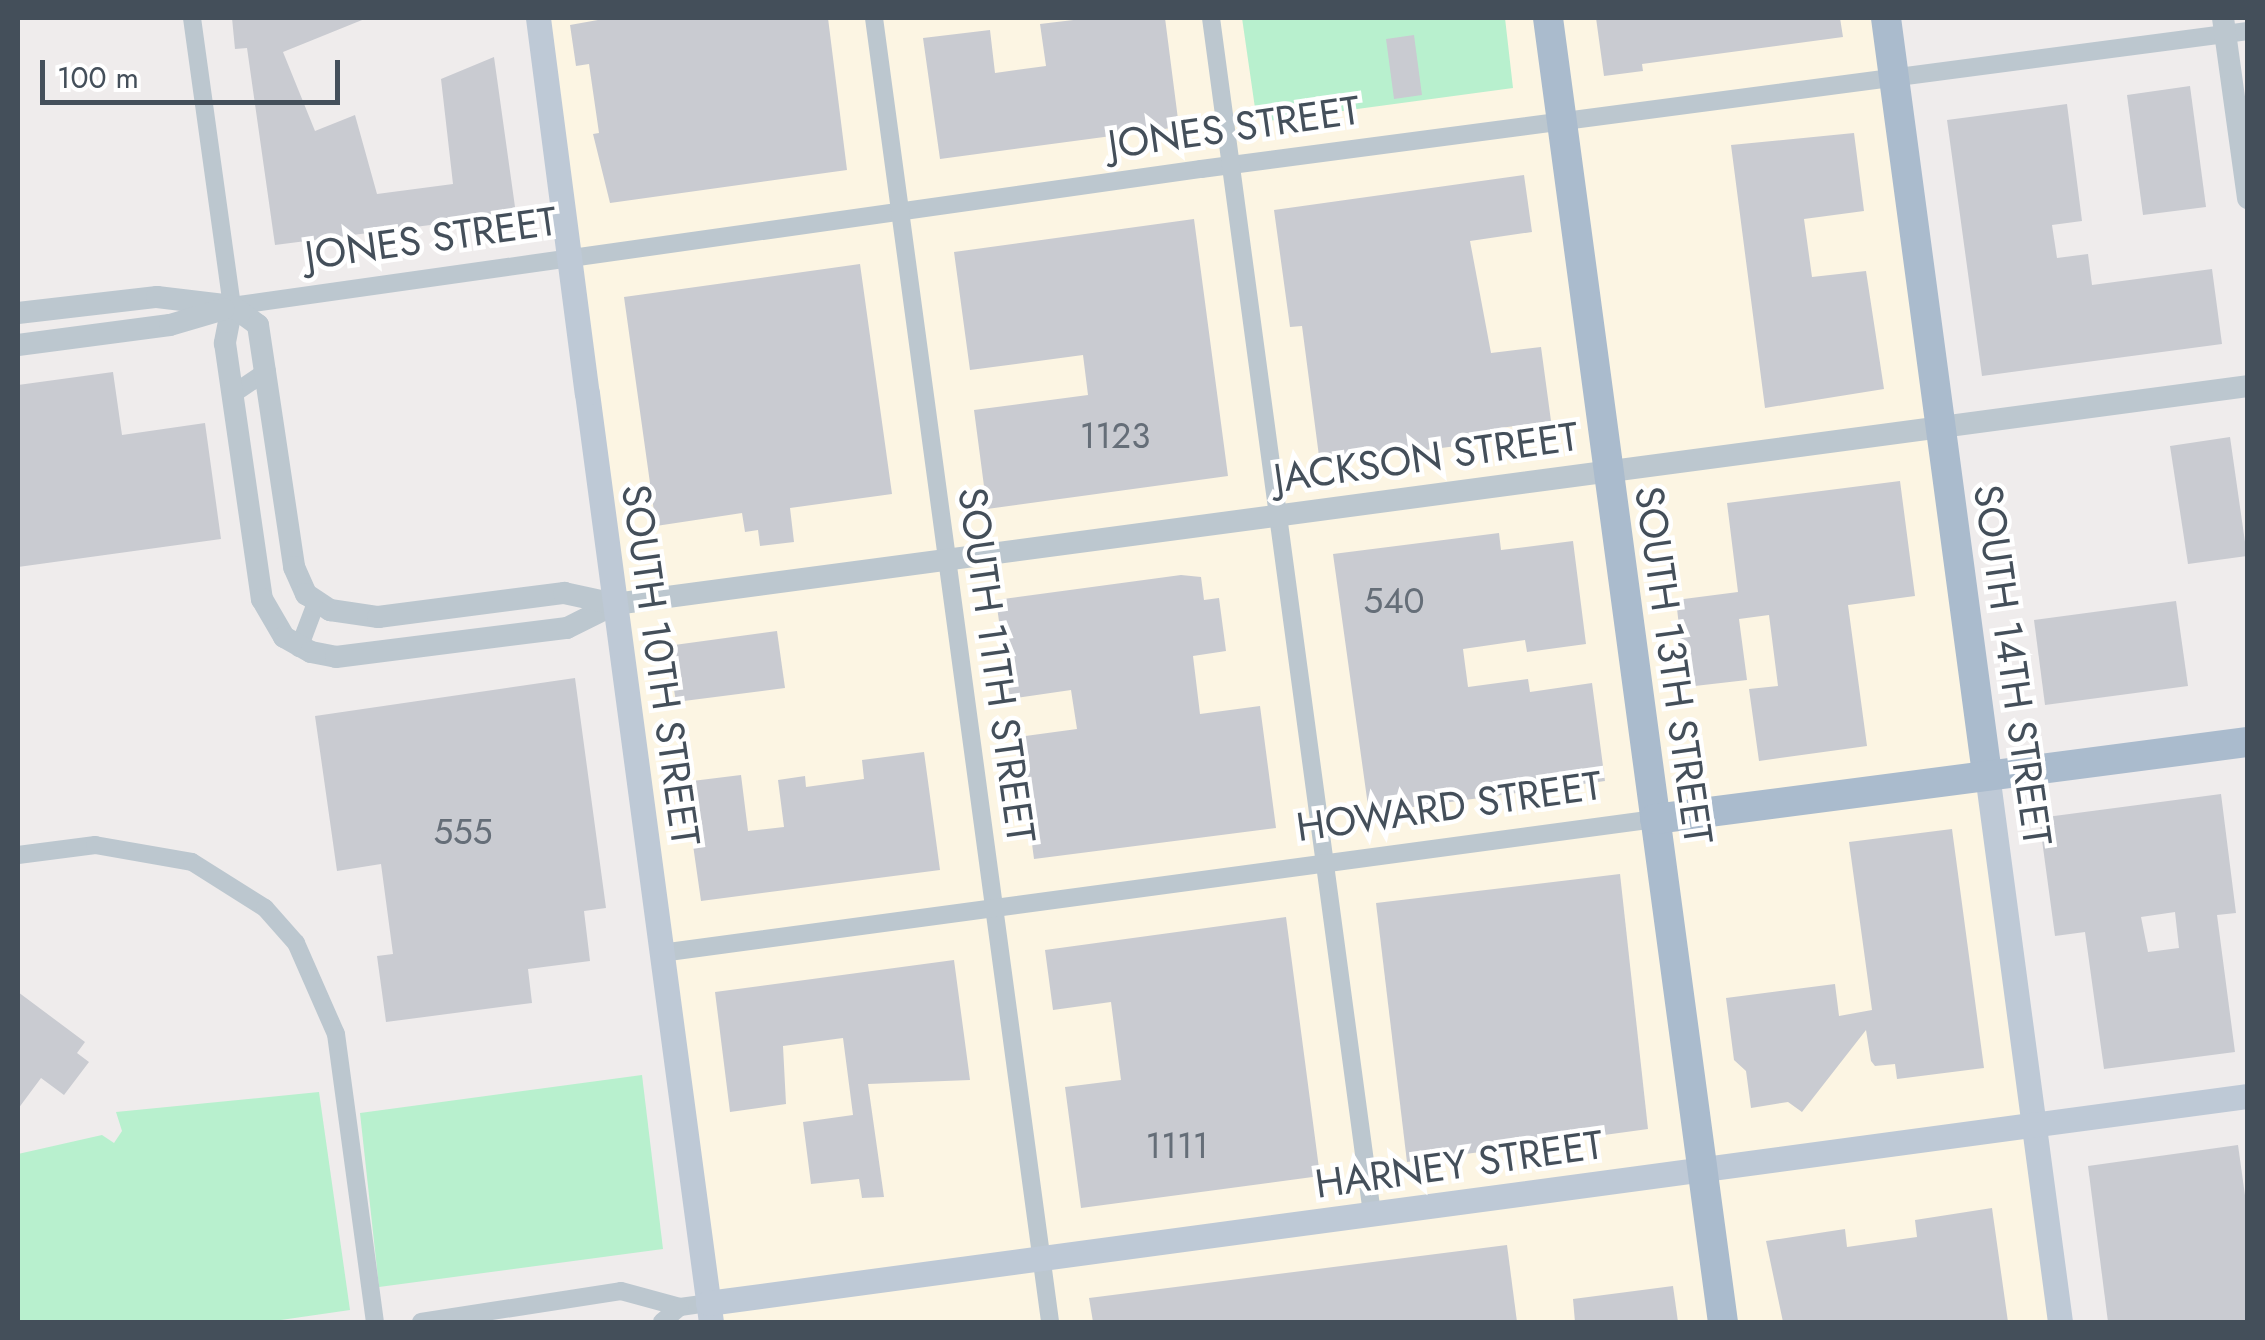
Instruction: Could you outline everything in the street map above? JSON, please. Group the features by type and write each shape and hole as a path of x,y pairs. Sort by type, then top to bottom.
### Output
{"main road":[{"name":"SOUTH 10TH STREET","path":"538,18 709,1313"},
{"name":"SOUTH 13TH STREET","path":"1548,18 1723,1322"},
{"name":"SOUTH 14TH STREET","path":"1886,18 2060,1322"},
{"name":"HOWARD STREET","path":"1655,819 2248,742"},
{"name":"HARNEY STREET","path":"709,1313 1041,1258 2248,1096"}],"street":[{"path":"192,18 232,306 226,342 262,600 272,622 299,648 316,603 294,567 258,325 232,306"},
{"name":"SOUTH 11TH STREET","path":"874,18 1050,1322"},
{"path":"1211,18 1372,1214"},
{"path":"2232,28 2248,198"},
{"name":"JONES STREET","path":"18,345 170,325 232,306 900,210 2232,28"},
{"name":"JONES STREET","path":"18,313 157,297 232,306"},
{"path":"232,394 267,371"},
{"name":"JACKSON STREET","path":"299,648 356,655 567,628 615,604 2248,386"},
{"name":"JACKSON STREET","path":"316,603 358,617 564,593 615,604"},
{"name":"HOWARD STREET","path":"662,953 1655,819"},
{"path":"18,855 95,844 192,862 264,908 296,943 336,1034 374,1322"},
{"name":"HARNEY STREET","path":"421,1322 622,1290 709,1313"},
{"path":"662,1322 680,1307"}],"shaded area":[{"path":"541,18 1886,18 2060,1322 711,1322"}],"green space":[{"path":"1242,18 1505,18 1513,88 1269,121 1267,114 1256,115"},
{"path":"642,1075 663,1249 379,1287 360,1113"},
{"path":"319,1092 350,1310 267,1322 18,1322 18,1154 102,1135 114,1143 122,1131 116,1112"}],"building":[{"path":"232,18 367,18 283,52 315,131 355,115 377,194 453,184 441,79 494,57 516,214 275,245 247,48 235,49"},
{"path":"609,18 828,18 847,170 610,203 593,134 599,133 589,64 576,66 570,25"},
{"path":"1090,18 1165,18 1179,127 940,159 923,38 990,30 995,73 1046,66 1040,24"},
{"path":"1596,18 1840,18 1843,37 1642,64 1643,71 1604,76"},
{"path":"1414,35 1422,95 1394,99 1386,39"},
{"path":"2190,86 2206,207 2143,215 2127,95"},
{"path":"2067,104 2082,221 2052,225 2057,258 2088,254 2092,285 2212,269 2222,344 1982,376 1947,120"},
{"path":"1854,133 1864,211 1804,219 1812,277 1866,271 1884,389 1765,408 1731,145"},
{"path":"1524,175 1532,232 1470,241 1491,353 1541,347 1551,421 1500,428 1502,440 1320,464 1302,326 1290,327 1274,210"},
{"path":"1194,219 1228,476 987,509 974,410 1088,395 1083,355 970,370 954,252"},
{"path":"860,264 892,494 790,508 794,542 760,546 758,530 745,532 742,513 656,526 624,297"},
{"path":"113,372 122,435 205,423 221,539 18,567 18,385"},
{"path":"2230,437 2247,556 2188,564 2170,446"},
{"path":"1900,481 1915,596 1848,605 1867,746 1759,761 1749,689 1778,686 1769,615 1739,619 1747,680 1686,687 1676,600 1738,592 1727,503"},
{"path":"1499,533 1501,550 1573,541 1586,644 1527,652 1525,640 1463,649 1468,687 1528,679 1530,692 1592,683 1605,781 1369,813 1333,554"},
{"path":"1181,575 1201,577 1204,600 1219,598 1226,651 1193,656 1200,714 1260,706 1276,828 1034,859 1018,737 1077,729 1071,690 1010,699 996,600"},
{"path":"2176,601 2188,686 2045,705 2034,620"},
{"path":"777,631 785,688 676,702 667,646"},
{"path":"575,678 606,908 584,911 590,961 528,969 532,1003 386,1022 377,956 393,954 381,864 337,871 315,716"},
{"path":"924,752 940,870 701,901 684,782 741,775 748,831 784,827 778,780 805,776 806,787 864,779 862,760"},
{"path":"2221,794 2236,913 2217,915 2235,1052 2104,1069 2085,932 2055,936 2039,818","holes":["2175,912 2179,948 2148,952 2141,917"]},
{"path":"1952,829 1984,1068 1897,1079 1895,1064 1875,1066 1871,1061 1866,1030 1802,1112 1788,1102 1751,1108 1746,1071 1734,1060 1726,998 1835,984 1839,1016 1872,1010 1849,842"},
{"path":"1620,874 1648,1129 1407,1162 1376,903"},
{"path":"1286,917 1320,1176 1081,1208 1065,1087 1121,1080 1111,1002 1053,1010 1045,950"},
{"path":"954,960 970,1080 868,1084 884,1197 862,1198 859,1179 811,1184 803,1122 853,1115 843,1038 783,1046 786,1104 730,1112 715,992"},
{"path":"18,992 85,1042 77,1053 89,1062 64,1095 41,1078 18,1109"},
{"path":"2238,1145 2248,1217 2248,1322 2108,1322 2088,1166"},
{"path":"1992,1208 2008,1322 1783,1322 1766,1241 1845,1229 1847,1247 1917,1237 1915,1220"},
{"path":"1507,1245 1517,1322 1093,1322 1089,1298"},
{"path":"1673,1286 1678,1322 1575,1322 1573,1299"}]}
